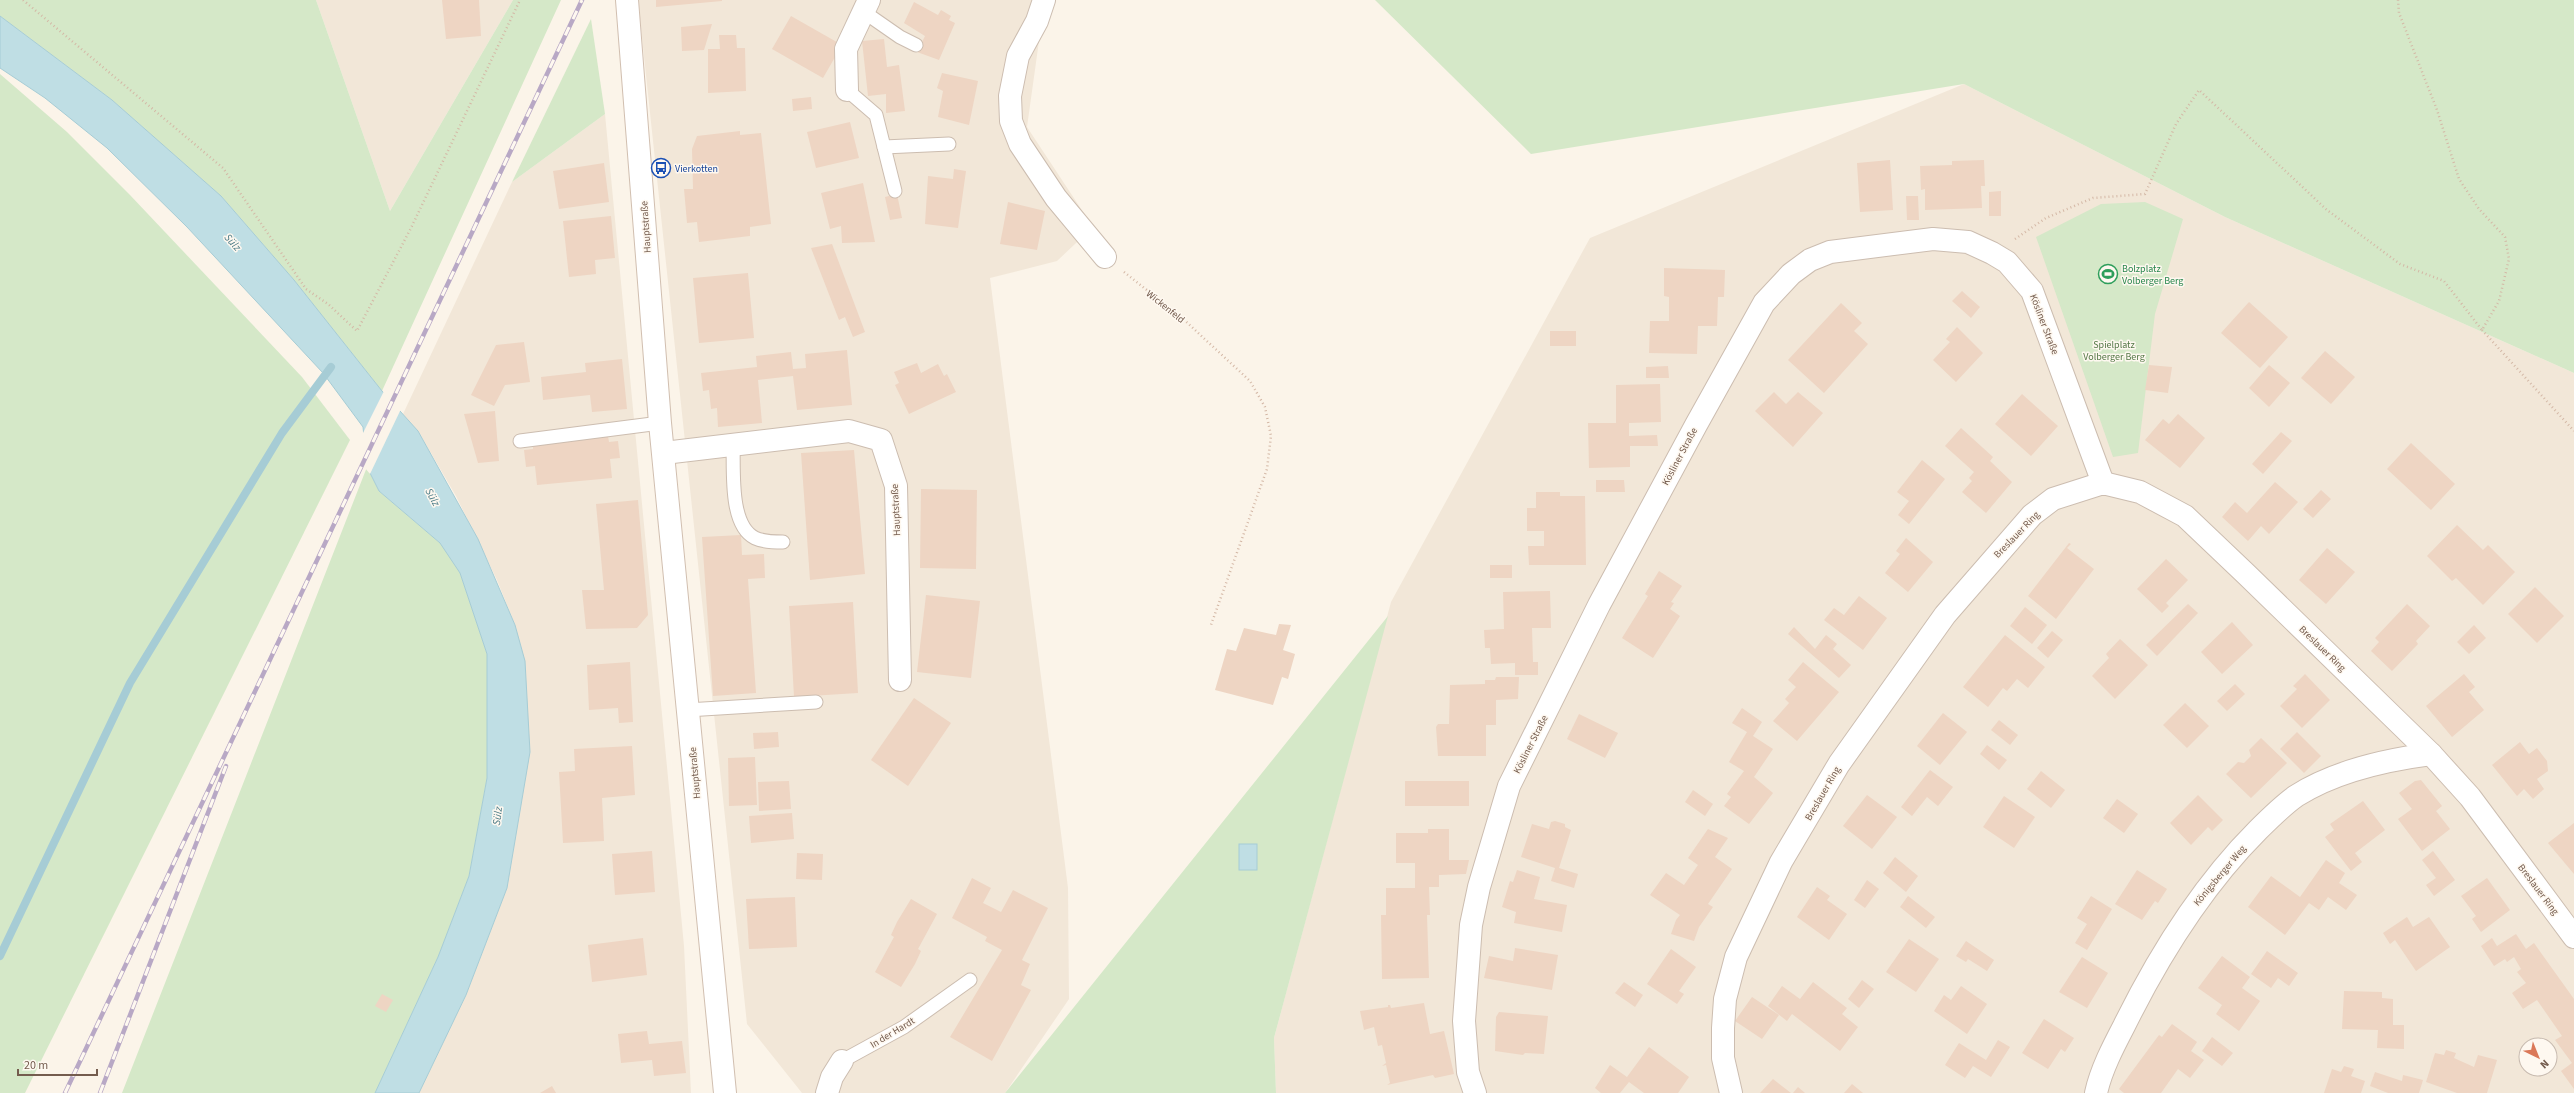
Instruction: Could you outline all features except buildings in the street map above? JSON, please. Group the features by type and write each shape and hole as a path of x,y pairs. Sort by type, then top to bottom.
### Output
{"street":[{"name":"Hauptstraße","path":"627,0 660,423 725,1093"},
{"path":"1044,0 1037,21 1018,56 1010,96 1011,121 1020,144 1048,186 1105,257"},
{"path":"847,90 846,49 866,6"},
{"name":"Kösliner Straße","path":"1475,1093 1468,1072 1464,1021 1471,925 1490,847 1509,786 1599,605 1764,303 1791,274 1810,260 1830,252 1933,239 1968,242 2007,262 2032,291 2103,483"},
{"name":"Hauptstraße","path":"664,453 849,431 881,440 896,486 900,680"},
{"name":"Breslauer Ring","path":"1731,1093 1723,1058 1722,1028 1726,999 1736,957 1781,862 1839,764 1945,615 2021,527 2053,499 2103,483 2140,492 2185,516 2431,754 2470,797 2574,937"},
{"name":"Königsberger Weg","path":"2096,1093 2112,1051 2142,988 2188,913 2218,873 2249,839 2280,809 2296,796 2330,779 2396,759 2431,754"},
{"name":"In der Hardt","path":"827,1093 832,1077 842,1061"}],"lane":[{"path":"866,6 900,37 916,44"},
{"path":"847,90 876,115 895,191"},
{"path":"884,147 949,144"},
{"path":"520,441 660,423"},
{"path":"733,445 736,507 743,527 755,538 783,542"},
{"path":"688,710 816,702"},
{"name":"In der Hardt","path":"842,1061 904,1027 970,980"}],"path":[{"path":"23,0 223,168 306,289 328,304 357,331 411,228 520,0"},
{"path":"2398,0 2399,13 2437,110 2459,179 2479,209 2506,237 2509,259 2499,301 2482,330"},
{"path":"1992,253 2046,218 2093,198 2144,194 2176,124 2199,90 2327,210 2400,264 2444,281 2482,330 2574,431"},
{"name":"Wickenfeld","path":"1105,257 1181,317 1250,381 1265,407 1271,436 1267,469 1211,625"}],"shaded area":[{"path":"316,0 513,0 390,211"},
{"path":"638,0 1056,0 1039,41 1027,127 1093,227 1057,261 990,278 1068,888 1069,999 1005,1093 802,1093 747,1024"},
{"path":"1964,84 2225,217 2574,373 2574,1093 1276,1093 1274,1038 1391,602 1590,238"},
{"path":"605,114 684,946 691,1093 419,1093 466,995 507,888 515,625 497,580 456,496 418,431 403,414 512,182"}],"green space":[{"path":"0,0 316,0 390,211 513,0 561,0 382,391 294,280 221,196 112,100 0,16"},
{"path":"1375,0 2574,0 2574,373 2225,217 1964,84 1531,154"},
{"path":"591,19 605,114 512,182"},
{"path":"0,74 67,132 130,195 302,377 350,440 25,1093 0,1093"},
{"name":"Spielplatz Volberger Berg","path":"2145,202 2183,219 2155,314 2138,453 2113,457 2036,237 2101,204"},
{"path":"367,467 379,491 440,543 460,573 487,654 487,778 469,876 438,957 375,1093 122,1093"},
{"path":"1388,616 1274,1038 1276,1093 1005,1093"}],"water":[{"name":"Sülz","path":"0,16 112,100 221,196 294,280 382,391 418,431 478,539 515,625 525,661 530,752 507,888 466,995 419,1093 375,1093 438,957 469,876 487,778 487,654 460,573 440,543 379,491 367,467 363,427 323,373 187,227 107,148 45,98 0,68"},
{"path":"1239,844 1257,844 1257,870 1239,870"}],"pier":[{"path":"384,391 401,409 370,474 365,468 362,435"}],"waterway":[{"path":"0,956 130,683 282,433 331,367"}],"railway":[{"path":"65,1093 582,0"},
{"path":"100,1093 226,766"}],"place":[{"name":"Vierkotten","path":"661,168"},
{"name":"Bolzplatz Volberger Berg","path":"2108,274"}]}
